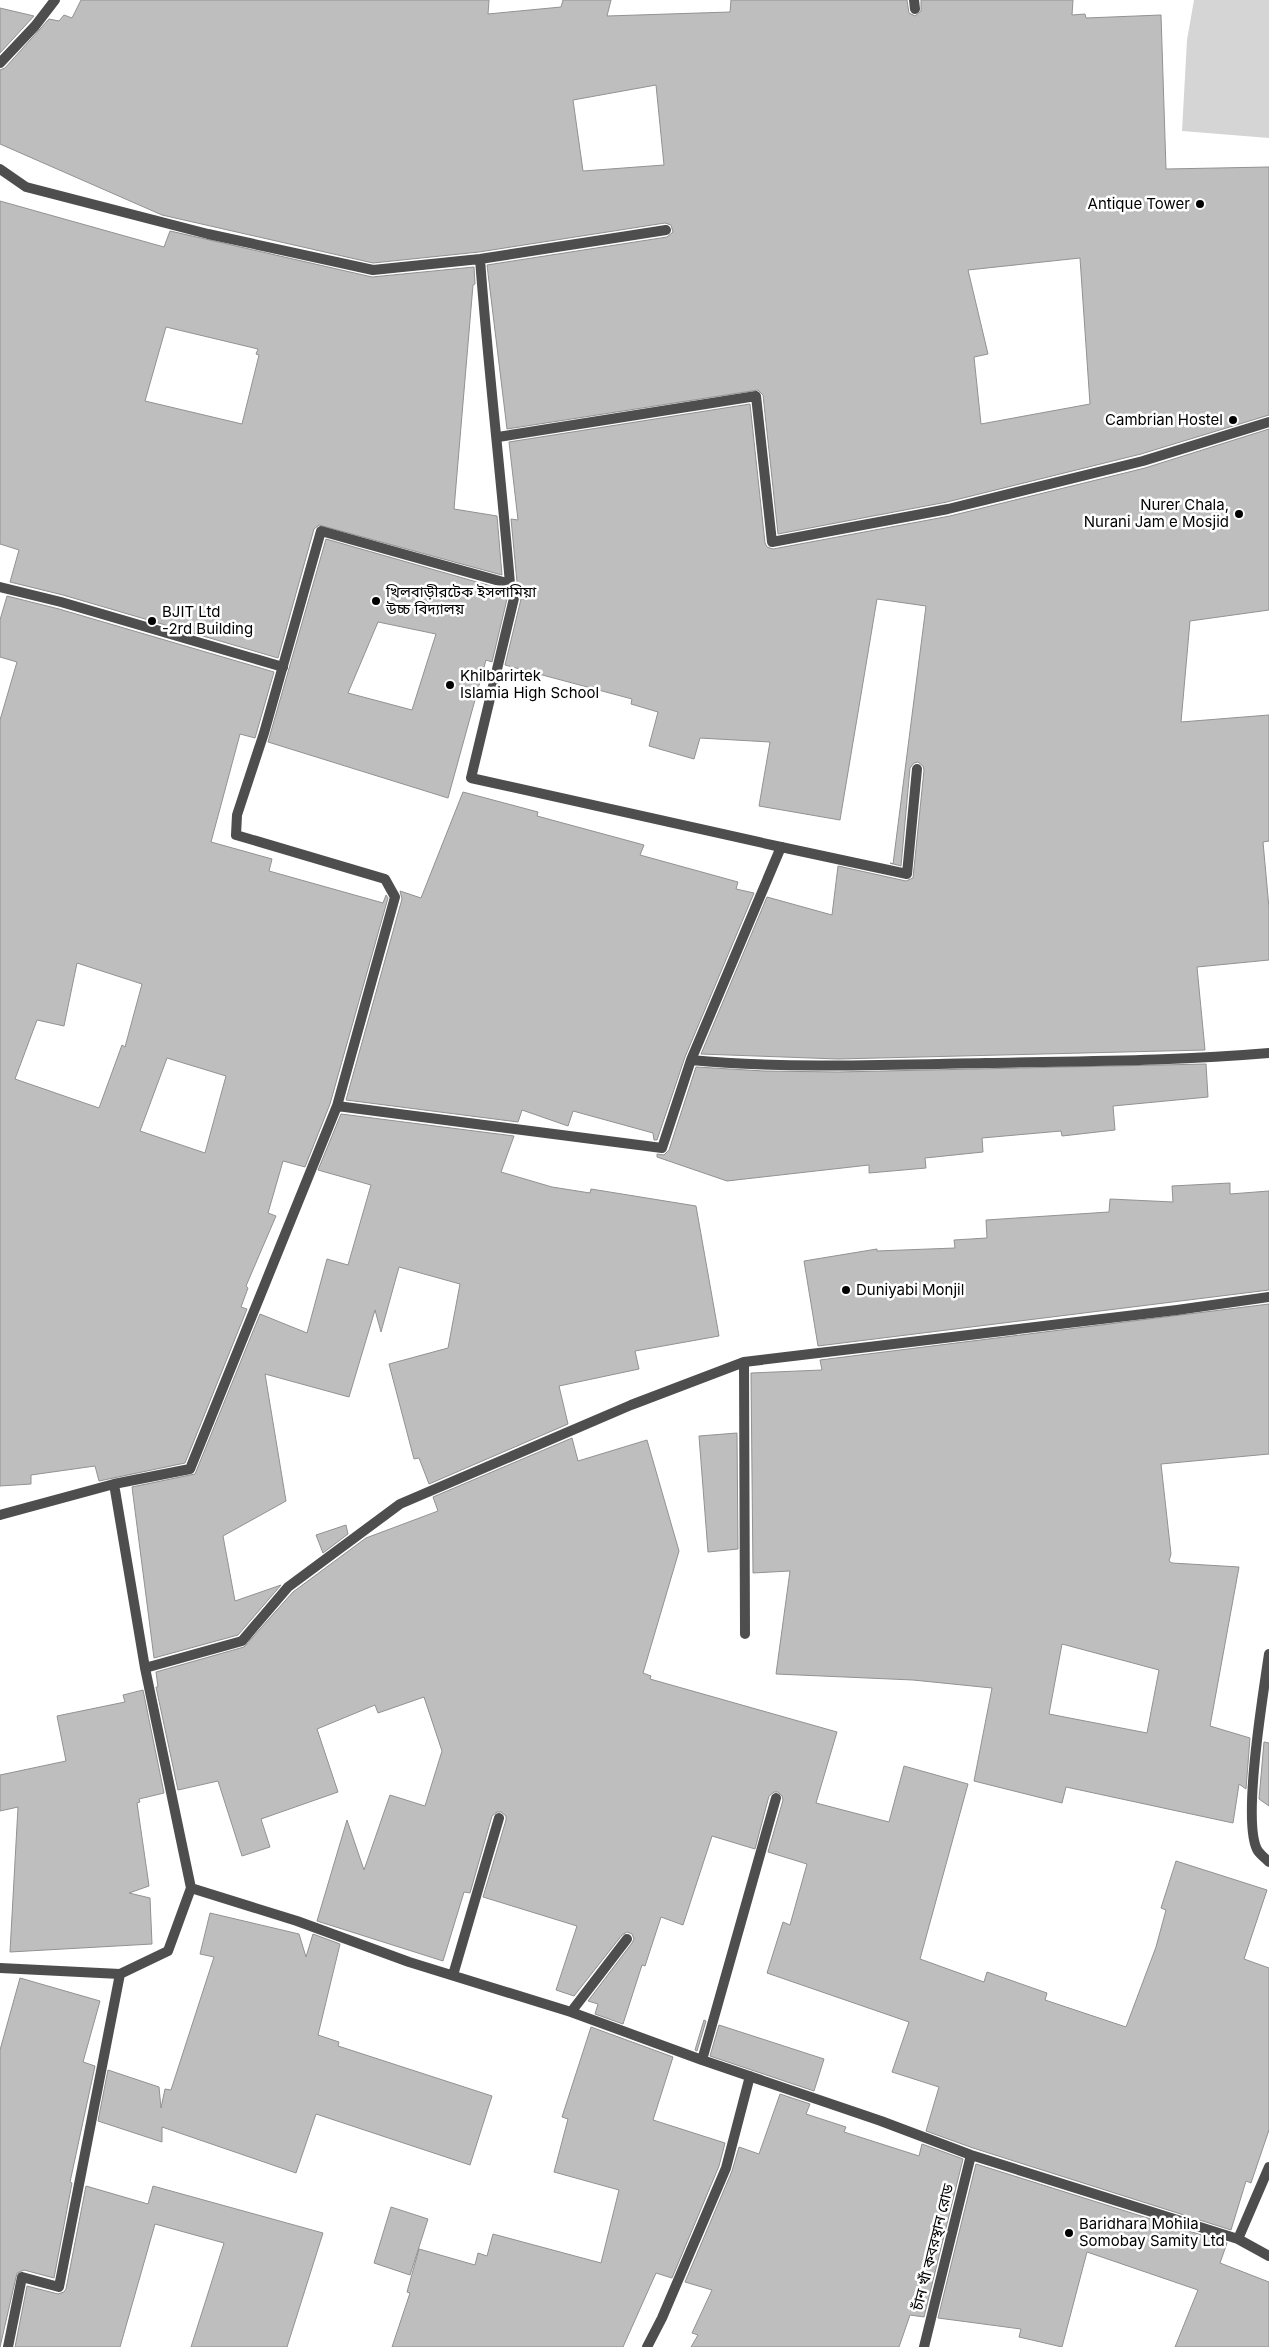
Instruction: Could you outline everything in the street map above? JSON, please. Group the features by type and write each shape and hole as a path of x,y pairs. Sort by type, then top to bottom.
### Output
{"street":[{"path":"0,63 35,26 56,0"},
{"path":"0,169 26,187 208,234 373,270 480,259 666,230"},
{"path":"480,259 490,384 498,437 510,584 515,594 470,778 907,874 917,769"},
{"path":"498,437 756,396 772,542 957,507 1143,461 1269,422"},
{"path":"0,1515 114,1484 190,1469 337,1106 395,897 384,879 236,835 237,815 283,667 321,531 510,584"},
{"path":"0,587 80,608 283,667"},
{"path":"337,1106 662,1148 691,1060 781,847"},
{"path":"691,1060 729,1064 890,1065 1210,1058 1269,1053"},
{"path":"145,1668 242,1640 288,1587 400,1504 632,1405 744,1362 1167,1312 1269,1297"},
{"path":"744,1362 745,1634"},
{"path":"0,1968 120,1974 168,1951 191,1888 145,1668 114,1484"},
{"path":"1269,1654 1254,1772 1252,1826 1258,1850 1269,1862"},
{"path":"702,2060 776,1798"},
{"path":"453,1975 499,1818"},
{"path":"191,1888 297,1921 453,1975 571,2012 971,2155 1238,2240 1269,2256"},
{"path":"571,2012 627,1939"},
{"path":"8,2347 22,2277 60,2287 120,1974"},
{"path":"647,2347 662,2318 726,2168 750,2076"},
{"name":"চাঁন খাঁ কবরস্থান রোড","path":"924,2347 971,2155"},
{"path":"1238,2240 1269,2166"}],"shaded area":[{"path":"1194,0 1269,0 1269,138 1182,131 1187,40"}],"building":[{"path":"81,0 489,0 488,14 561,7 563,0 611,0 607,16 730,12 731,0 907,0 909,13 915,16 921,11 921,0 1073,0 1072,15 1085,14 1086,18 1161,15 1166,169 1269,167 1269,415 1141,454 947,502 778,534 763,395 758,390 507,429 487,265 667,237 673,232 671,225 665,223 479,252 373,263 162,215 0,144 0,70 5,68 49,19 59,21 64,15 72,18","holes":["656,85 664,165 583,171 573,100","1080,258 1090,404 981,424 974,357 988,354 968,270"]},
{"path":"0,8 34,16 0,53"},
{"path":"0,201 164,247 170,231 372,277 474,267 475,284 473,285 454,509 497,516 502,575 319,525 314,529 278,658 63,595 10,582 19,550 0,544","holes":["166,327 258,349 256,354 259,355 242,424 145,401"]},
{"path":"750,404 765,543 767,547 773,549 950,516 1145,468 1269,429 1269,610 1190,621 1181,722 1269,715 1269,841 1263,842 1269,908 1269,960 1197,967 1205,1050 838,1059 701,1054 767,897 832,915 838,866 906,881 913,878 924,770 923,766 918,762 914,763 910,768 901,866 893,864 926,606 877,599 840,820 759,806 770,742 700,738 694,759 649,746 658,712 631,704 632,699 505,665 522,595 517,582 511,519 518,520 509,442"},
{"path":"326,539 505,590 508,595 492,662 486,660 448,798 268,742","holes":["378,622 436,634 412,710 348,693"]},
{"path":"7,596 59,609 274,672 255,738 240,734 211,842 272,859 269,871 383,903 386,895 388,898 330,1104 305,1167 283,1161 268,1213 276,1216 246,1286 248,1288 241,1307 247,1309 185,1463 99,1481 95,1466 31,1475 31,1484 0,1486 0,720 17,662 0,657 0,620","holes":["77,963 142,984 125,1047 122,1045 99,1108 15,1079 37,1020 64,1026","167,1058 226,1076 205,1153 140,1131"]},
{"path":"463,792 538,812 537,816 644,845 640,855 738,882 736,889 754,893 685,1057 657,1140 654,1140 653,1133 573,1111 568,1126 522,1110 518,1122 346,1100 402,899 400,891 421,898"},
{"path":"1206,1064 1208,1097 1113,1106 1115,1130 1062,1136 1061,1131 982,1138 983,1152 925,1158 926,1168 869,1173 869,1165 727,1181 657,1157 657,1154 664,1155 669,1150 696,1067 764,1071 838,1072"},
{"path":"341,1114 514,1136 501,1172 552,1187 590,1193 591,1189 696,1206 719,1336 635,1351 639,1369 559,1386 568,1424 429,1484 419,1458 414,1459 389,1364 448,1348 460,1284 399,1267 381,1332 375,1310 349,1397 265,1374 286,1501 223,1536 235,1601 281,1585 238,1635 154,1658 132,1487 195,1474 260,1314 307,1333 327,1259 348,1265 371,1185 318,1170"},
{"path":"1230,1183 1230,1194 1269,1191 1269,1290 818,1346 804,1261 877,1249 877,1251 955,1248 954,1240 987,1238 986,1220 1109,1212 1110,1199 1173,1202 1172,1186"},
{"path":"1269,1304 1269,1454 1161,1464 1171,1554 1169,1561 1172,1563 1239,1567 1210,1726 1250,1738 1246,1789 1239,1784 1233,1823 1066,1787 1062,1803 974,1781 992,1688 913,1680 776,1674 790,1571 753,1573 751,1373 822,1370 820,1360","holes":["1062,1644 1159,1670 1147,1733 1049,1714"]},
{"path":"737,1433 738,1549 708,1552 699,1436"},
{"path":"572,1438 578,1461 647,1440 679,1551 643,1673 651,1676 650,1679 837,1732 816,1803 889,1822 904,1766 968,1784 920,1959 984,1982 987,1972 1047,1993 1045,2000 1126,2027 1156,1947 1166,1910 1161,1908 1176,1861 1267,1890 1244,1959 1269,1968 1269,2130 1251,2183 1246,2181 1231,2230 973,2148 926,2131 939,2087 892,2072 909,2022 767,1973 783,1922 790,1925 807,1864 768,1852 783,1800 778,1792 774,1792 769,1796 755,1849 712,1836 683,1925 661,1917 645,1966 642,1965 623,2024 595,2014 598,2004 588,2001 632,1943 634,1939 632,1934 627,1932 622,1935 574,1996 556,1990 577,1926 483,1897 506,1820 506,1816 501,1812 497,1812 492,1816 470,1893 464,1892 443,1961 317,1921 347,1820 364,1870 390,1795 425,1806 442,1751 424,1697 378,1713 375,1705 317,1729 338,1792 261,1819 270,1847 242,1856 218,1781 178,1790 156,1687 158,1687 156,1672 244,1647 293,1592 366,1538 438,1511 433,1497"},
{"path":"346,1525 348,1534 323,1553 316,1535"},
{"path":"143,1690 164,1793 139,1799 140,1802 137,1803 149,1886 129,1893 150,1898 152,1944 10,1952 18,1807 0,1811 0,1775 66,1761 57,1716 125,1702 123,1695"},
{"path":"1264,1742 1269,1743 1269,1806 1259,1799"},
{"path":"210,1913 299,1934 306,1957 313,1934 340,1944 318,2035 339,2042 338,2046 492,2096 470,2165 316,2114 296,2173 162,2127 162,2142 98,2121 108,2070 159,2087 161,2108 165,2089 171,2090 214,1957 200,1954"},
{"path":"20,1978 100,2001 83,2062 95,2066 70,2182 72,2183 54,2278 24,2270 17,2273 0,2347 0,2050"},
{"path":"704,2020 706,2021 697,2051 695,2050"},
{"path":"719,2025 824,2059 814,2091 710,2056"},
{"path":"591,2027 673,2057 653,2120 725,2143 719,2166 672,2278 656,2273 623,2347 392,2347 410,2293 407,2292 419,2249 475,2265 478,2253 487,2256 493,2234 601,2263 619,2190 554,2172 568,2119 562,2117"},
{"path":"780,2094 810,2104 806,2114 846,2127 844,2132 919,2156 922,2144 963,2159 924,2317 910,2315 899,2347 691,2347 698,2335 692,2333 712,2290 685,2282 732,2171 739,2147 759,2154"},
{"path":"976,2164 1227,2243 1220,2263 1269,2282 1269,2347 1175,2347 1198,2290 1087,2252 1062,2347 1019,2337 1021,2329 938,2318"},
{"path":"86,2186 148,2204 153,2186 323,2233 287,2347 191,2347 224,2243 155,2224 120,2347 15,2347 27,2286 58,2294 66,2289"},
{"path":"391,2207 428,2219 410,2275 374,2263"}],"place":[{"name":"Antique Tower","path":"1200,204"},
{"name":"Cambrian Hostel","path":"1233,420"},
{"name":"Nurer Chala, Nurani Jam e Mosjid","path":"1239,514"},
{"name":"খিলবাড়ীরটেক ইসলামিয়া উচ্চ বিদ্যালয়","path":"376,601"},
{"name":"BJIT Ltd -2rd Building","path":"152,621"},
{"name":"Khilbarirtek Islamia High School","path":"450,685"},
{"name":"Duniyabi Monjil","path":"846,1290"},
{"name":"Baridhara Mohila Somobay Samity Ltd","path":"1069,2233"}]}
